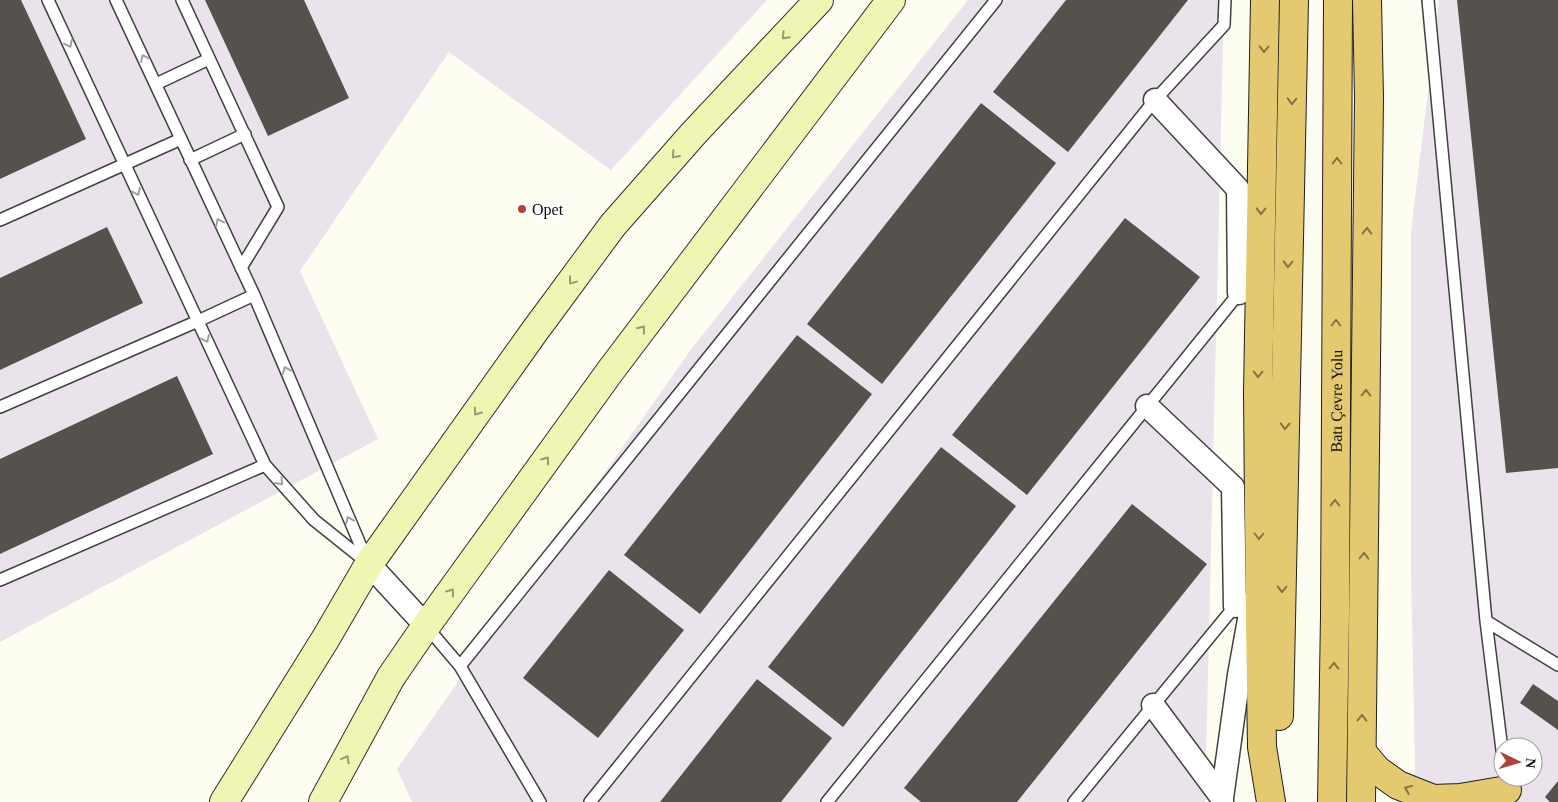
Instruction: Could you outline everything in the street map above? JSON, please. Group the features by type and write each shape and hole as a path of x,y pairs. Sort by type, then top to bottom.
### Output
{"highway":[{"path":"1265,0 1258,392 1259,563 1262,747 1271,802"},
{"path":"1277,802 1294,0"},
{"name":"Batı Çevre Yolu","path":"1332,802 1335,606 1338,0"},
{"path":"1361,802 1369,97 1367,0"},
{"path":"1362,752 1377,770 1398,785 1433,799 1460,798 1507,790"}],"main road":[{"path":"224,802 326,638 369,564 534,332 614,225 694,133 818,0"},
{"path":"323,802 392,678 426,626 611,370 890,0"}],"street":[{"path":"1155,100 1238,189 1239,293"},
{"path":"1147,406 1233,487 1234,606"},
{"path":"1222,800 1239,675 1259,563"},
{"path":"369,564 426,626"},
{"path":"1153,706 1222,800"}],"lane":[{"path":"48,0 265,466 314,520 369,564"},
{"path":"116,0 254,295 369,564"},
{"path":"182,0 278,207 241,268"},
{"path":"460,666 996,0"},
{"path":"590,802 1155,100 1224,25 1225,0"},
{"path":"1428,0 1486,621 1500,737"},
{"path":"156,84 209,59"},
{"path":"190,160 245,134"},
{"path":"0,220 181,139"},
{"path":"827,802 1239,293"},
{"path":"0,406 254,295"},
{"path":"0,580 265,466"},
{"path":"1074,802 1234,606"},
{"path":"1486,621 1558,665"},
{"path":"426,626 460,666 540,802"}],"shaded area":[{"path":"0,0 767,0 611,170 449,52 300,271 378,439 0,642"},
{"path":"968,0 1224,0 1205,802 412,802 397,769 692,348"},
{"path":"1439,0 1558,0 1558,802 1413,802 1415,764 1411,571 1411,232"}],"building":[{"path":"0,0 21,0 86,139 0,179"},
{"path":"205,0 304,0 349,98 268,136"},
{"path":"1066,0 1188,0 1068,152 993,92"},
{"path":"1457,0 1558,0 1558,468 1506,473"},
{"path":"981,103 1056,163 882,384 807,324"},
{"path":"1125,218 1200,277 1027,495 952,435"},
{"path":"107,227 143,303 0,370 0,278"},
{"path":"797,335 872,394 700,614 624,555"},
{"path":"177,376 213,454 0,554 0,459"},
{"path":"941,447 1016,506 843,727 768,667"},
{"path":"1132,504 1207,564 1017,802 921,802 904,788"},
{"path":"609,570 684,630 598,738 523,678"},
{"path":"757,679 832,738 781,802 660,802"},
{"path":"1533,684 1558,701 1558,730 1520,703"},
{"path":"1558,781 1558,802 1550,802 1545,797"}],"place":[{"name":"Opet","path":"522,209"}]}
